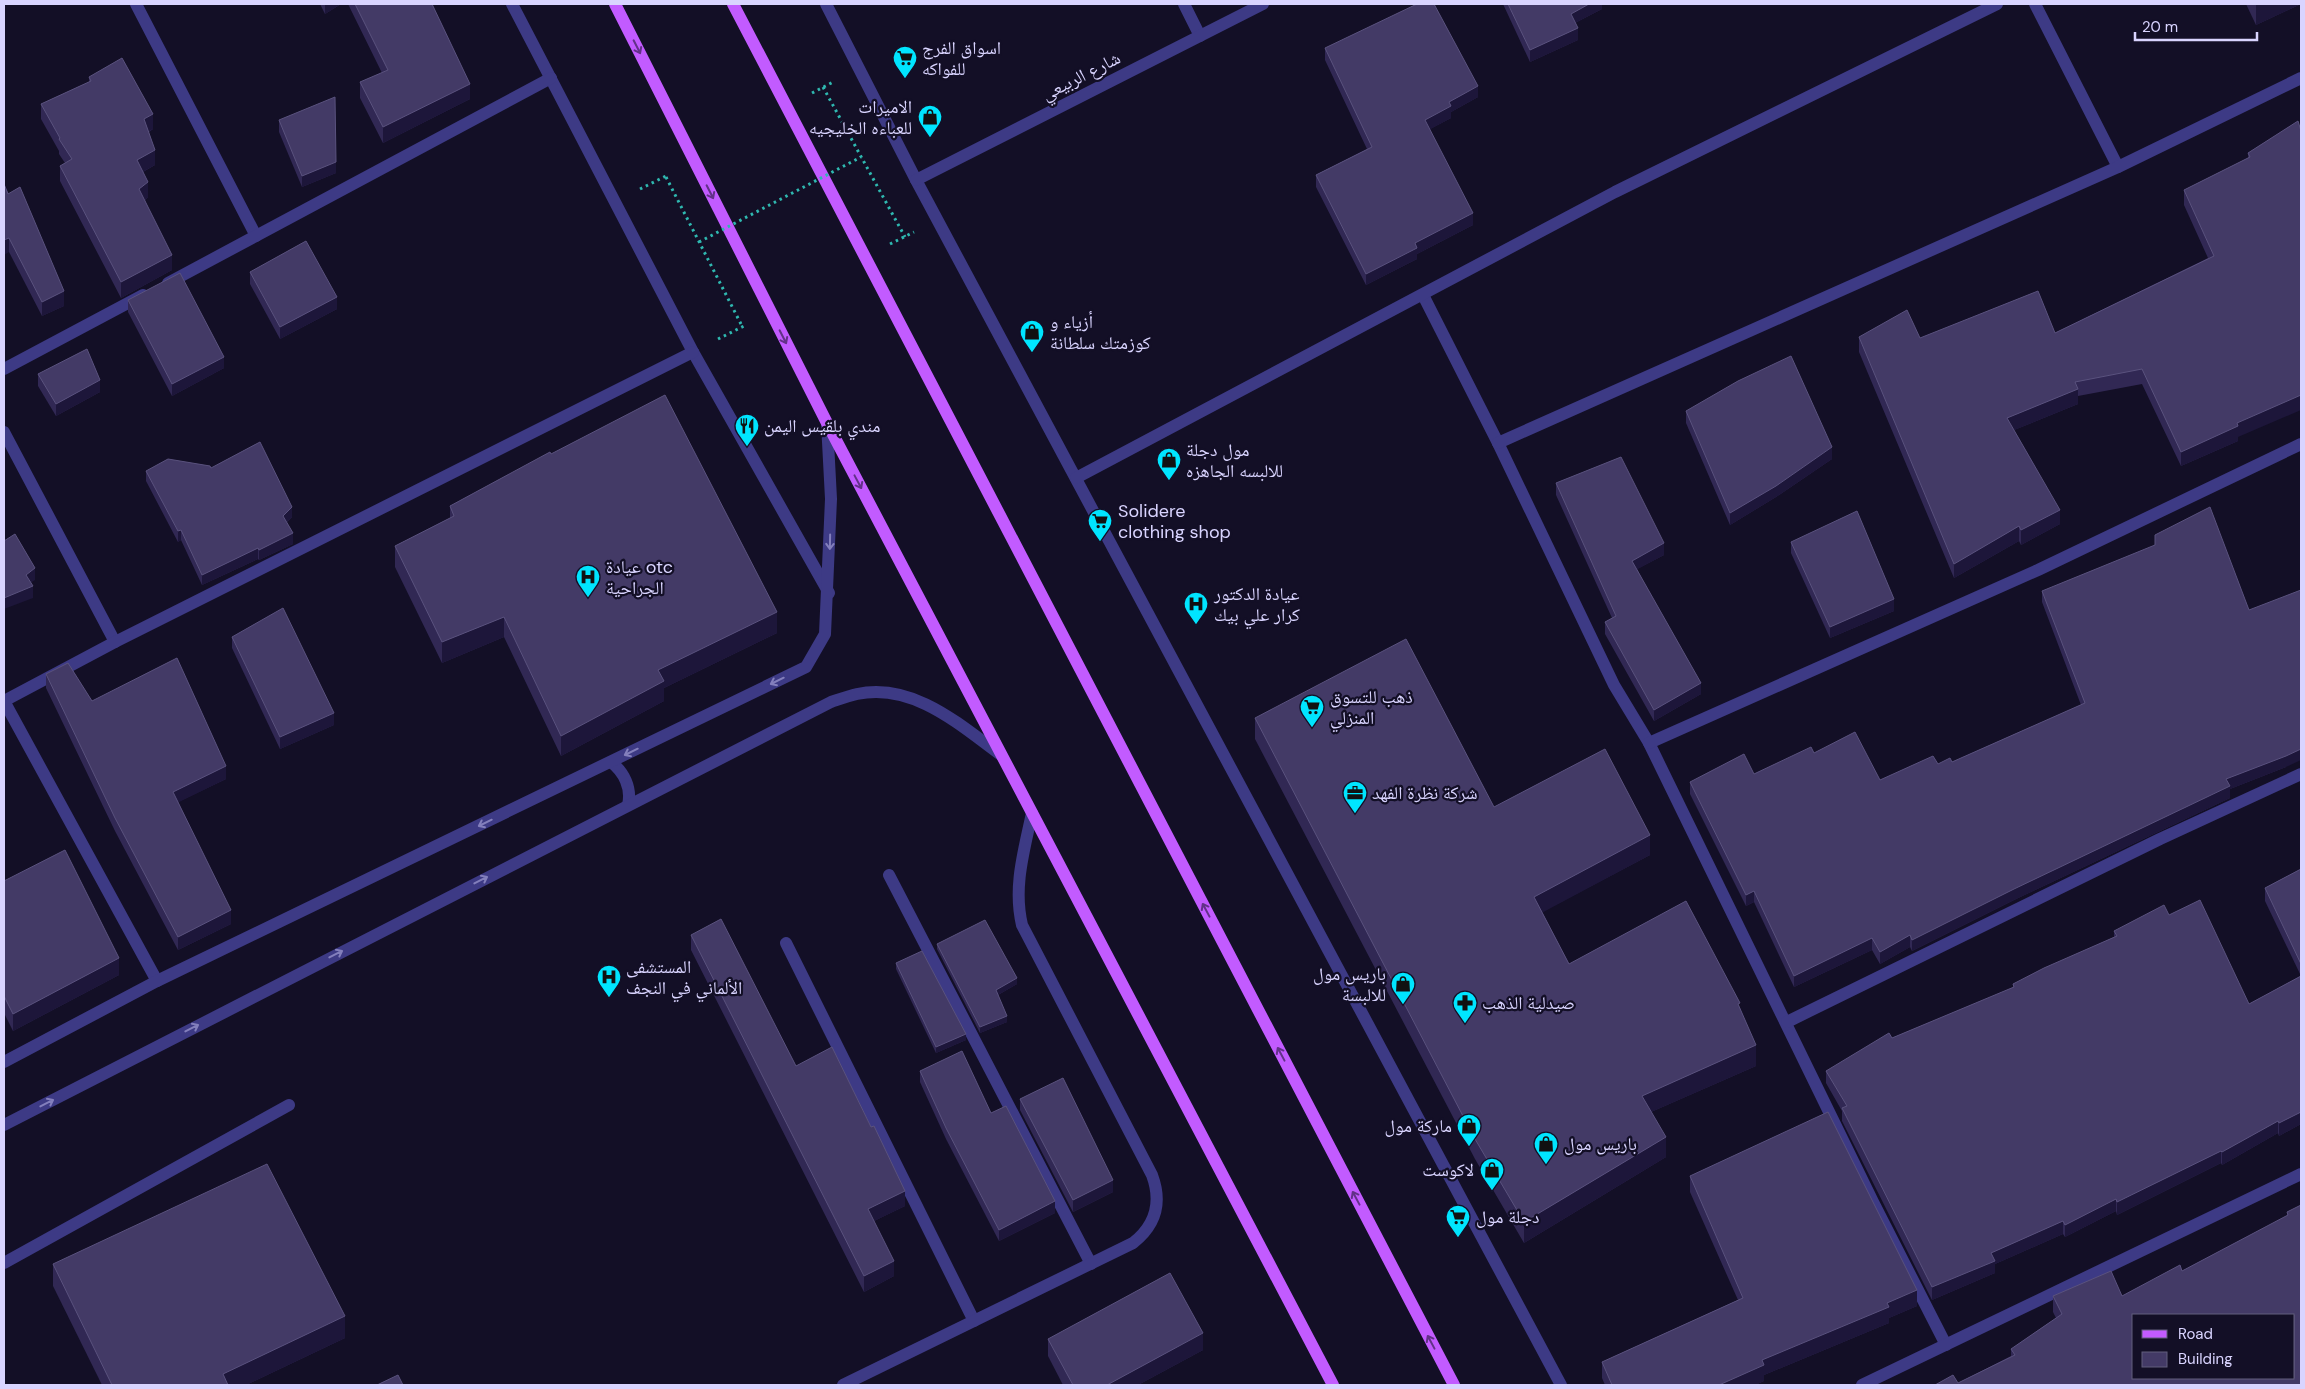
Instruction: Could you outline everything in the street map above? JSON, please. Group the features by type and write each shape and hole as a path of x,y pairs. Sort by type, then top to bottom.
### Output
{"main road":[{"path":"615,4 827,423 1334,1385"},
{"path":"733,4 1454,1385"}],"street":[{"path":"136,4 256,236"},
{"path":"512,4 693,352 829,593"},
{"path":"826,4 916,180 1561,1385"},
{"path":"1184,4 1200,36"},
{"name":"شارع الربيعي","path":"916,180 1263,4"},
{"path":"1076,478 1423,296 1615,192 1997,4"},
{"path":"2035,4 2118,167"},
{"path":"4,369 551,78"},
{"path":"1498,443 2118,167 2301,78"},
{"path":"1423,296 1498,443 1614,685 1649,743 1787,1022 1868,1193 1946,1345"},
{"path":"157,981 4,701 115,642 693,352"},
{"path":"4,1062 157,981 806,667 825,634 829,593 831,499 827,423"},
{"path":"4,432 115,642"},
{"path":"1649,743 2038,570 2301,444"},
{"path":"4,1125 831,702 859,694 886,692 914,699 940,711 1001,755"},
{"path":"611,762 626,779 628,805"},
{"path":"1787,1022 2151,844 2301,774"},
{"path":"843,1385 1133,1243 1143,1235 1156,1213 1157,1187 1022,926 1017,891 1032,813"},
{"path":"889,875 1091,1264"},
{"path":"786,943 974,1321"},
{"path":"4,1263 289,1105"},
{"path":"1862,1385 2301,1174"}],"path":[{"path":"787,106 859,68"},
{"path":"823,87 905,237"},
{"path":"699,242 861,157"},
{"path":"614,201 695,162"},
{"path":"666,177 742,326"},
{"path":"866,258 937,219"},
{"path":"693,352 770,312"}],"building":[{"path":"355,4 432,4 470,84 383,127 360,82 388,70"},
{"path":"1417,4 1434,4 1478,86 1449,102 1451,106 1425,120 1473,213 1415,243 1417,248 1366,274 1316,175 1372,147 1325,48"},
{"path":"1508,4 1589,4 1571,14 1578,28 1530,50"},
{"path":"122,58 153,114 144,119 155,150 137,160 148,182 139,189 172,255 121,282 60,166 72,159 59,139 41,104 91,81 89,77"},
{"path":"335,97 336,162 302,176 279,120"},
{"path":"2298,121 2301,131 2301,395 2237,423 2238,426 2181,452 2142,369 2075,382 2078,389 2007,418 2060,510 2021,530 2019,526 1954,564 1859,337 1907,310 1920,338 2038,291 2055,333 2214,256 2184,190 2250,157 2248,153"},
{"path":"4,184 8,194 20,187 64,291 42,302 9,238 4,240"},
{"path":"306,241 337,297 280,327 250,272"},
{"path":"180,273 224,357 172,384 128,300"},
{"path":"87,349 100,380 56,404 38,374"},
{"path":"1791,356 1832,447 1776,486 1730,513 1686,411 1738,381"},
{"path":"665,395 777,612 658,670 664,681 561,736 504,617 442,642 395,546 454,516 450,506 550,452 551,454"},
{"path":"260,442 292,507 283,516 293,533 202,575 181,530 178,531 146,471 168,459 210,466 211,468"},
{"path":"1621,457 1664,543 1632,561 1701,683 1654,710 1605,622 1616,616 1556,483"},
{"path":"2210,507 2249,610 2301,590 2301,749 2226,779 2230,786 1912,940 1910,935 1880,952 1872,938 1794,976 1754,891 1746,895 1690,782 1744,754 1754,774 1811,747 1814,753 1855,732 1880,780 1933,756 1938,764 1950,758 1952,762 2085,703 2042,591 2155,545 2155,535"},
{"path":"1857,511 1894,599 1830,627 1791,542"},
{"path":"15,534 35,568 26,575 33,586 4,598 4,541"},
{"path":"283,608 334,713 280,737 232,637"},
{"path":"1406,639 1494,807 1605,749 1650,835 1534,897 1569,964 1686,901 1740,1003 1738,1004 1756,1045 1642,1096 1666,1137 1524,1222 1475,1139 1255,718"},
{"path":"177,658 226,766 173,792 231,910 178,937 115,818 46,674 68,663 92,701"},
{"path":"65,850 119,958 13,1014 4,996 4,881"},
{"path":"2301,869 2301,964 2265,888"},
{"path":"2200,900 2249,1004 2301,976 2301,1112 2279,1123 2278,1121 2222,1152 2117,1202 2116,1199 2065,1225 2063,1221 1991,1253 1995,1261 1932,1287 1842,1108 1847,1106 1826,1071 1889,1033 1892,1038 2014,987 2013,984 2044,968 2117,936 2114,931 2164,905 2169,915"},
{"path":"721,919 796,1066 832,1047 871,1127 874,1126 905,1191 868,1209 894,1261 864,1276 691,935"},
{"path":"985,920 1017,978 996,990 1007,1016 980,1027 937,944"},
{"path":"922,951 966,1034 936,1047 896,963"},
{"path":"962,1051 991,1113 1006,1106 1055,1201 999,1230 946,1128 920,1071"},
{"path":"1063,1078 1113,1180 1073,1200 1020,1099"},
{"path":"1828,1112 1917,1290 1887,1303 1889,1307 1762,1360 1764,1365 1719,1385 1612,1385 1602,1362 1743,1298 1690,1176"},
{"path":"267,1164 345,1316 223,1374 228,1385 112,1385 53,1264"},
{"path":"2301,1205 2301,1385 1935,1385 1953,1375 1958,1383 2015,1355 2011,1349 2062,1314 2053,1296 2111,1271 2122,1296 2180,1265 2182,1271 2288,1215 2287,1212"},
{"path":"1170,1273 1203,1333 1107,1385 1073,1385 1048,1339"},
{"path":"398,1375 403,1385 377,1385"}],"place":[{"name":"اسواق الفرج للفواكه","path":"905,79"},
{"name":"الاميرات للعباءه الخليجيه","path":"930,138"},
{"name":"أزياء و كوزمتك سلطانة","path":"1032,353"},
{"name":"مندي بلقيس اليمن","path":"747,447"},
{"name":"مول دجلة للالبسه الجاهزه","path":"1169,481"},
{"name":"Solidere clothing shop","path":"1100,542"},
{"name":"عيادة otc الجراحية","path":"588,598"},
{"name":"عيادة الدكتور كرار علي بيك","path":"1196,625"},
{"name":"ذهب للتسوق المنزلي","path":"1312,728"},
{"name":"شركة نظرة الفهد","path":"1355,814"},
{"name":"المستشفى الألماني في النجف","path":"609,998"},
{"name":"باريس مول للالبسة","path":"1403,1005"},
{"name":"صيدلية الذهب","path":"1465,1024"},
{"name":"ماركة مول","path":"1469,1147"},
{"name":"باريس مول","path":"1546,1165"},
{"name":"لاكوست","path":"1492,1191"},
{"name":"دجلة مول","path":"1458,1238"}]}
